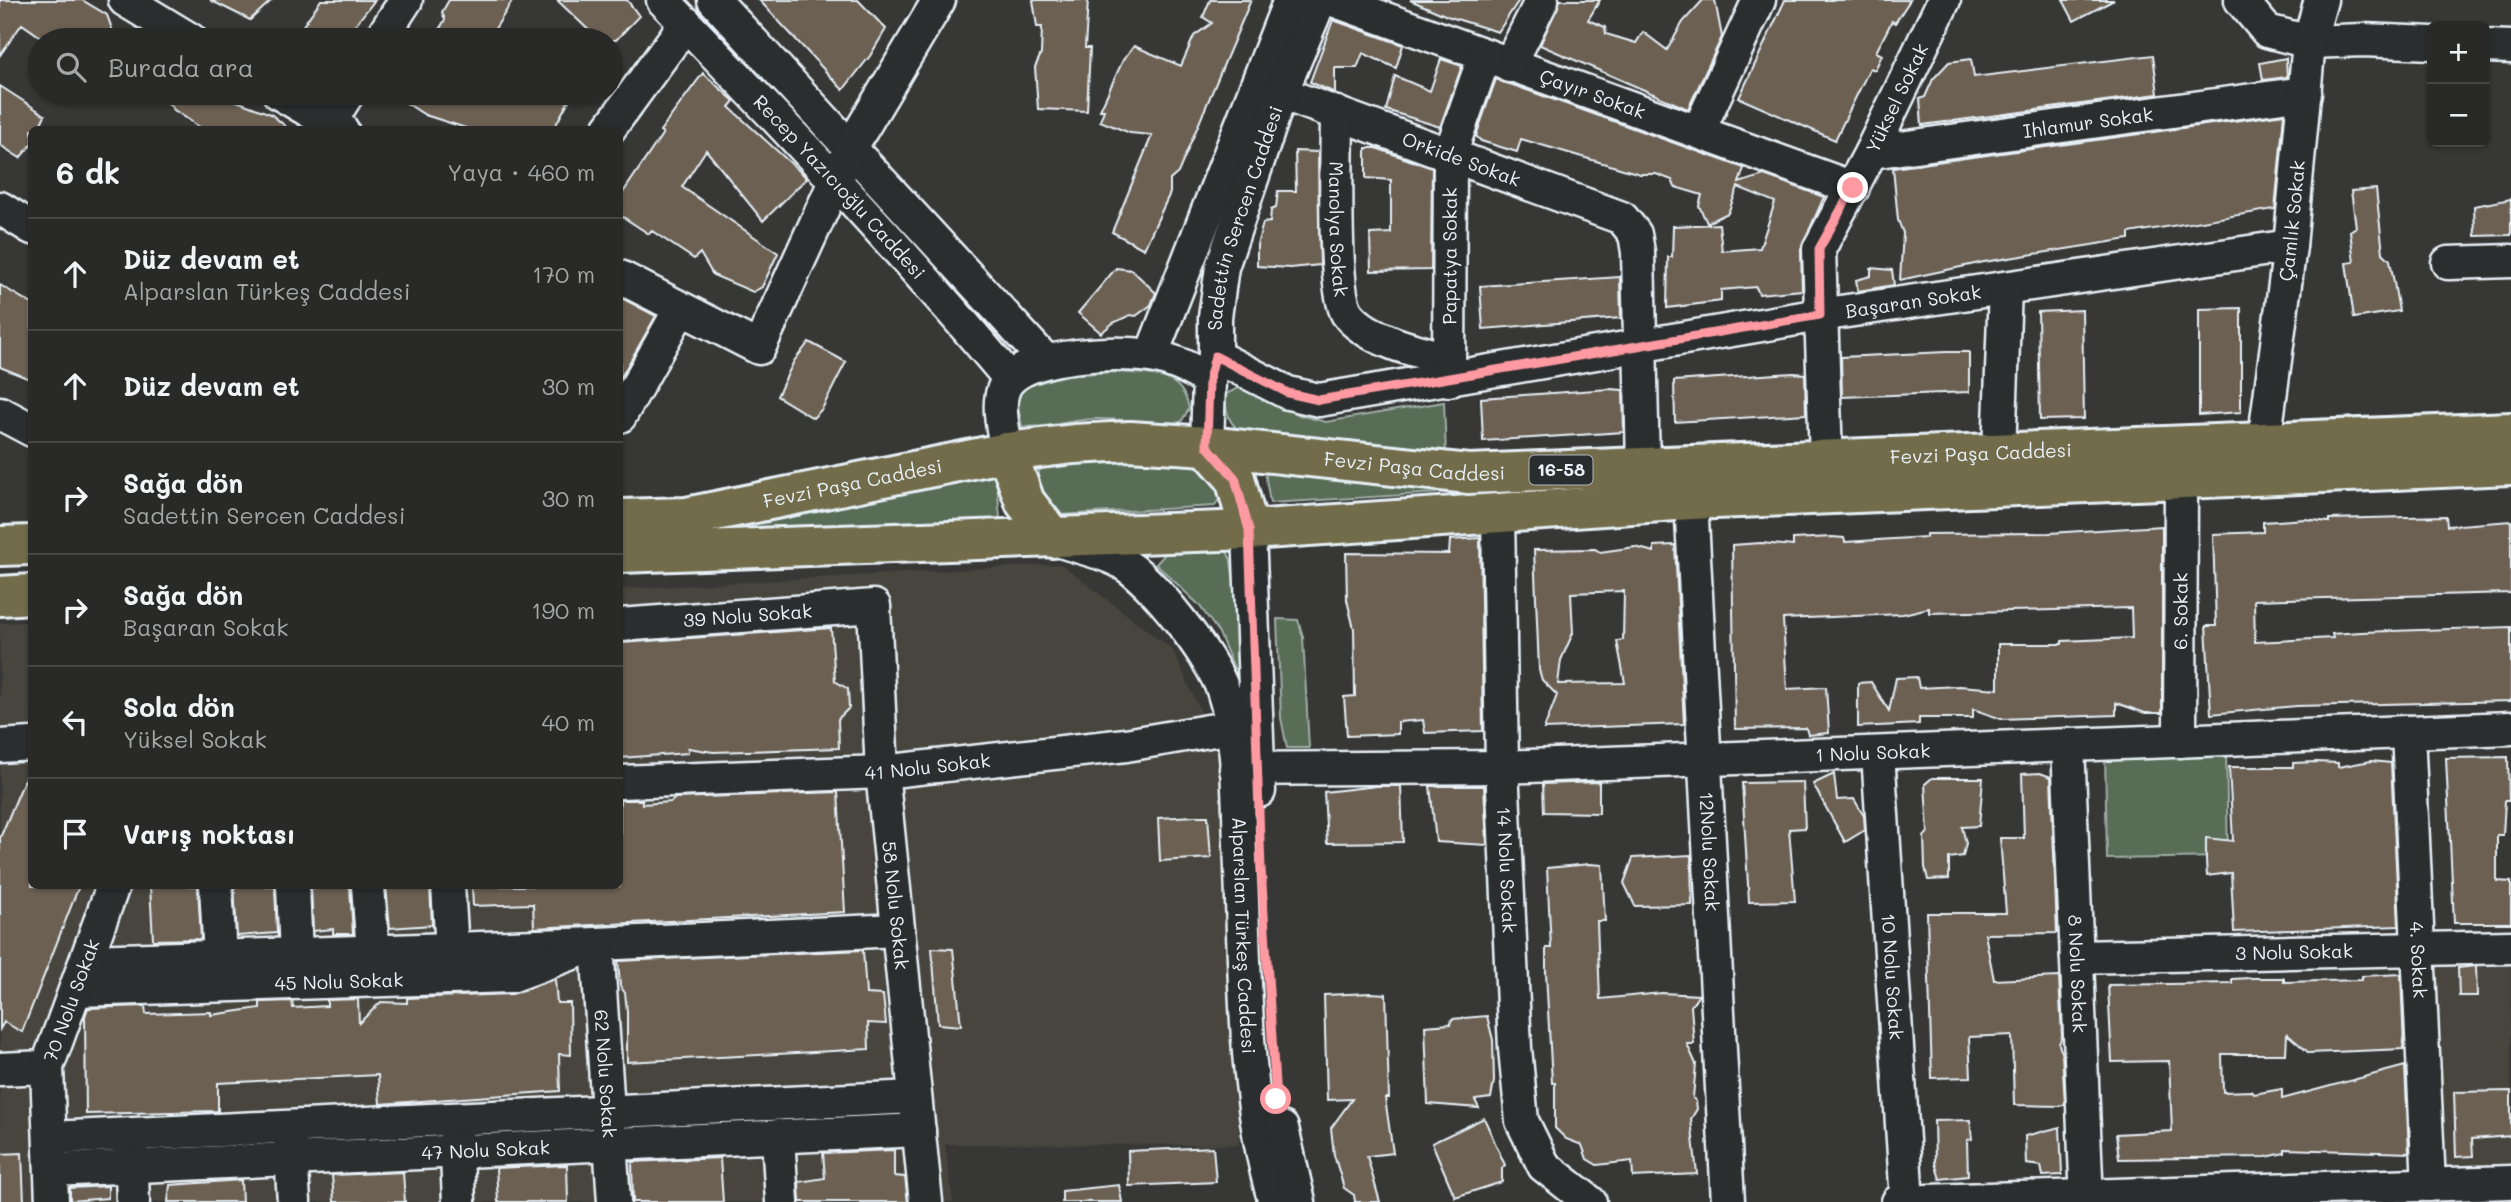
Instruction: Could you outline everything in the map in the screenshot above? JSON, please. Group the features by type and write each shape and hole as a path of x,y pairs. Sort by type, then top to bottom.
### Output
{"main road":[{"name":"Fevzi Paşa Caddesi","path":"623,519 686,517 1007,452 1130,442 1207,446 1469,474 2511,432"},
{"path":"1207,446 1235,478 1249,530"},
{"path":"1007,452 1025,502 1053,538"},
{"name":"Fevzi Paşa Caddesi","path":"623,553 1249,530 1498,510 1691,500 2511,465"},
{"path":"0,546 28,545"},
{"path":"0,596 28,594"}],"street":[{"path":"125,0 169,12 182,28"},
{"path":"388,28 406,0"},
{"name":"Recep Yazıcıoğlu Caddesi","path":"663,0 836,183 1010,379"},
{"name":"Recep Yazıcıoğlu Caddesi","path":"714,0 1046,361"},
{"path":"623,279 759,348 850,149 939,0"},
{"name":"Sadettin Sercen Caddesi","path":"1151,356 1290,0"},
{"name":"Sadettin Sercen Caddesi","path":"1207,446 1215,317 1222,267 1281,93 1320,0"},
{"name":"Çayır Sokak","path":"1333,0 1497,61 1699,130 1853,188"},
{"name":"Papatya Sokak","path":"1449,369 1450,154 1497,61 1542,0"},
{"path":"1699,130 1759,0"},
{"name":"Yüksel Sokak","path":"1826,459 1819,249 1853,188 1944,0"},
{"path":"2241,0 2267,31 2309,42 2363,40 2427,43"},
{"name":"Çamlık Sokak","path":"2264,443 2290,246 2309,42 2321,0"},
{"path":"611,126 685,23"},
{"path":"2490,46 2511,47"},
{"name":"Orkide Sokak","path":"1281,93 1622,218 1635,234 1640,345"},
{"name":"Ihlamur Sokak","path":"1871,152 2305,93"},
{"path":"298,105 330,126"},
{"path":"332,126 342,105"},
{"name":"Manolya Sokak","path":"1337,113 1339,283 1348,313 1372,332 1400,348 1449,369"},
{"path":"0,208 28,226"},
{"name":"Başaran Sokak","path":"1010,379 1046,361 1095,355 1151,356 1186,366 1212,368 1288,393 1319,400 1449,369 1640,345 1820,315 2290,246"},
{"path":"2448,263 2511,261"},
{"path":"1999,453 2005,288"},
{"path":"623,411 680,310"},
{"path":"1640,345 1643,466"},
{"path":"1007,452 1001,416 1002,397 1010,379"},
{"path":"0,413 28,428"},
{"name":"6. Sokak","path":"2180,741 2181,481"},
{"name":"12Nolu Sokak","path":"1691,500 1728,1202"},
{"name":"14 Nolu Sokak","path":"1498,510 1502,768 1515,1048 1522,1121 1544,1166 1590,1202"},
{"name":"Alparslan Türkeş Caddesi","path":"1249,530 1244,777 1256,1106 1275,1202"},
{"path":"1053,538 1121,562 1159,595 1197,646 1222,688 1244,777"},
{"name":"39 Nolu Sokak","path":"623,625 874,606"},
{"name":"58 Nolu Sokak","path":"874,606 882,772 926,1202"},
{"name":"41 Nolu Sokak","path":"623,782 882,772 1126,745 1232,727"},
{"name":"1 Nolu Sokak","path":"1244,777 2511,728"},
{"name":"4. Sokak","path":"2408,732 2429,1185"},
{"path":"0,746 28,744"},
{"name":"8 Nolu Sokak","path":"2068,745 2086,1199"},
{"name":"10 Nolu Sokak","path":"1878,753 1908,1202"},
{"name":"Alparslan Türkeş Caddesi","path":"1244,777 1261,868 1276,1099 1298,1202"},
{"name":"70 Nolu Sokak","path":"52,1202 47,1068 89,961 112,889"},
{"path":"216,889 220,957"},
{"path":"293,889 296,954"},
{"path":"368,889 373,952"},
{"path":"448,889 452,950"},
{"name":"45 Nolu Sokak","path":"89,961 452,950 898,930"},
{"name":"45 Nolu Sokak","path":"77,990 510,976 597,944"},
{"name":"62 Nolu Sokak","path":"597,944 614,1202"},
{"name":"3 Nolu Sokak","path":"2077,957 2511,947"},
{"path":"0,1069 47,1068"},
{"name":"47 Nolu Sokak","path":"51,1138 915,1097"},
{"path":"456,1119 459,1202"},
{"path":"289,1126 295,1202"},
{"name":"47 Nolu Sokak","path":"52,1170 919,1130"},
{"path":"131,1134 133,1202"},
{"path":"778,1136 782,1202"},
{"path":"1898,1202 2086,1199 2511,1182"}],"shaded area":[{"path":"1061,564 1173,650 1221,757 1239,1145 945,1144 953,1202 0,1202 0,623 28,622 28,889 623,889 623,589"},
{"path":"2511,955 2511,1173 2435,1175 2426,957"}],"green space":[{"path":"1118,372 1153,375 1172,381 1185,397 1189,409 1181,422 1093,419 1022,426 1016,399 1021,388 1065,375"},
{"path":"1247,384 1299,415 1326,422 1444,402 1446,456 1243,433 1234,426 1228,416 1226,394"},
{"path":"1176,459 1203,469 1217,480 1220,496 1215,506 1058,515 1036,486 1039,471 1051,462"},
{"path":"1264,466 1472,491 1270,503"},
{"path":"996,471 1000,518 986,522 623,541"},
{"path":"1227,551 1231,560 1247,693 1242,695 1236,687 1234,668 1219,633 1199,605 1156,564 1165,554"},
{"path":"1277,619 1298,620 1303,637 1309,748 1287,748 1281,718"},
{"path":"2226,749 2228,857 2107,859 2105,752"}],"building":[{"path":"0,0 82,0 107,15 112,28 28,28 22,24 0,55"},
{"path":"210,0 272,0 250,20"},
{"path":"321,0 375,0 353,28 301,28"},
{"path":"449,0 513,0 496,28 440,28 445,20 442,12"},
{"path":"557,0 627,0 639,16 623,33 623,28 586,28"},
{"path":"759,0 858,0 886,29 870,56 843,90"},
{"path":"1033,0 1088,0 1085,48 1090,48 1087,111 1038,109 1035,67 1041,54 1042,27 1037,27"},
{"path":"1210,0 1251,0 1178,173 1170,180 1170,193 1144,249 1112,232 1152,135 1130,133 1100,121 1104,110 1100,110 1123,60 1134,46 1181,66 1194,36 1212,23 1203,17"},
{"path":"1410,0 1519,0 1498,32 1447,16"},
{"path":"1560,0 1600,0 1588,20 1605,27 1606,34 1636,43 1643,32 1667,50 1683,22 1703,0 1715,0 1722,37 1688,109 1540,45"},
{"path":"1785,0 1910,0 1895,23 1892,21 1876,52 1882,55 1875,70 1870,68 1835,140 1739,98"},
{"path":"2063,0 2114,0 2074,21"},
{"path":"1333,20 1403,45 1396,68 1363,53 1357,68 1335,68 1335,93 1310,82"},
{"path":"2153,55 2158,94 1922,125 1920,99 1925,97 1933,79 1949,62 1971,59 1974,77"},
{"path":"2286,58 2287,77 2263,80 2260,63"},
{"path":"1441,59 1462,66 1440,127 1386,110 1395,76 1430,91"},
{"path":"703,73 734,101 729,107 807,178 763,221 706,150 682,187 778,253 762,287 753,292 713,275 700,253 694,259 652,231 649,234 623,217 623,193 663,133 660,131"},
{"path":"1496,79 1744,168 1739,183 1764,175 1824,197 1801,249 1802,290 1759,294 1756,287 1721,290 1721,301 1667,308 1668,257 1672,257 1673,226 1719,224 1722,251 1760,248 1775,202 1738,187 1728,213 1707,223 1699,206 1702,195 1675,187 1672,180 1656,174 1640,174 1521,139 1517,152 1481,141 1476,136"},
{"path":"0,86 45,115 40,126 28,126 28,149 20,158 0,145"},
{"path":"170,105 247,105 271,114 285,126 198,126"},
{"path":"410,105 567,105 555,126 459,126 425,115"},
{"path":"2284,114 2275,209 2129,233 2129,239 1984,262 1900,280 1903,233 1898,220 1893,168"},
{"path":"1366,148 1376,148 1432,168 1431,270 1371,271 1370,234 1391,233 1391,180 1366,178"},
{"path":"1295,151 1318,152 1320,265 1290,268 1257,266 1257,245 1263,223 1270,222 1271,210 1276,208 1278,191 1296,191"},
{"path":"2376,189 2383,253 2390,260 2399,311 2354,318 2346,263 2354,262 2350,231 2356,227 2351,191"},
{"path":"2511,199 2511,235 2475,236 2474,206"},
{"path":"1116,268 1132,270 1156,293 1151,305 1136,316 1130,315 1113,323 1101,333 1078,313"},
{"path":"1871,268 1892,270 1894,285 1858,291 1856,280 1871,276"},
{"path":"1620,277 1621,318 1483,329 1480,286"},
{"path":"0,285 28,302 28,378 0,367"},
{"path":"623,299 656,316 623,374"},
{"path":"2241,308 2241,412 2199,415 2199,309"},
{"path":"2082,310 2084,419 2040,420 2038,312"},
{"path":"809,342 846,362 822,409 813,418 777,396 794,361"},
{"path":"1969,352 1969,392 1842,397 1841,357"},
{"path":"1805,374 1806,414 1675,422 1674,381"},
{"path":"1623,390 1624,432 1483,441 1481,398"},
{"path":"2446,516 2447,526 2511,521 2511,593 2254,600 2255,642 2333,638 2332,634 2361,632 2511,627 2511,701 2297,706 2211,714 2206,626 2216,626 2213,534 2263,532 2263,522 2305,519 2329,522 2329,519"},
{"path":"2162,526 2162,713 2145,713 2116,703 2116,715 2001,719 1973,709 1973,718 1919,718 1919,724 1858,727 1858,683 1871,682 1889,711 1896,678 1917,677 1919,688 1959,686 1998,689 1998,644 2062,644 2062,641 2132,638 2131,608 1929,613 1929,608 1903,614 1783,619 1787,689 1826,687 1829,733 1808,735 1806,728 1735,729 1732,545 1761,543 1793,546 1793,539 1832,537 1844,538 1845,542 1926,537 1926,534 2049,533"},
{"path":"1480,538 1483,731 1425,733 1423,720 1398,722 1398,734 1347,736 1344,697 1355,696 1354,629 1347,600 1346,553 1449,554 1450,540"},
{"path":"1675,545 1684,724 1544,729 1557,695 1542,680 1539,670 1534,550 1595,549 1600,552 1635,547 1654,552 1654,546","holes":["1624,591 1623,640 1617,641 1625,683 1558,684 1561,660 1573,633 1571,593"]},
{"path":"831,628 835,681 848,689 849,708 838,719 839,748 713,752 688,748 688,753 623,758 623,643"},
{"path":"2508,757 2509,801 2505,801 2503,835 2497,835 2497,881 2511,882 2511,923 2454,923 2446,758"},
{"path":"2371,761 2391,763 2399,926 2234,932 2231,873 2207,876 2206,861 2206,838 2233,841 2229,767 2293,767 2293,763 2316,762 2338,763 2338,767"},
{"path":"28,772 28,889 78,889 22,1032 4,1022 0,1029 0,838"},
{"path":"2040,773 2051,777 2057,933 1985,934 1994,980 2059,977 2062,1036 2059,1044 2065,1104 2060,1106 2014,1105 2012,1035 1969,1037 1971,1077 1932,1078 1927,913 2006,913 2000,838 2024,838 2022,774"},
{"path":"1834,774 1837,800 1854,799 1864,816 1865,830 1845,842 1813,784"},
{"path":"1932,778 1983,778 1979,826 1962,827 1966,843 1963,856 1949,858 1949,879 1928,880 1925,867 1924,837 1928,832 1925,784"},
{"path":"1599,782 1599,813 1544,812 1543,784"},
{"path":"1803,782 1805,828 1789,829 1795,901 1749,902 1742,783"},
{"path":"1401,786 1403,842 1327,843 1324,792"},
{"path":"1430,786 1484,786 1487,845 1436,842"},
{"path":"838,792 845,912 534,928 533,904 473,906 472,889 623,889 623,800 642,800 642,804 671,802 675,798"},
{"path":"1208,816 1211,858 1160,861 1158,818"},
{"path":"1691,855 1692,905 1635,906 1624,883 1633,858"},
{"path":"1602,865 1605,921 1597,921 1600,999 1662,993 1699,995 1691,1006 1694,1044 1687,1044 1696,1064 1693,1098 1697,1109 1691,1119 1697,1174 1633,1177 1632,1161 1597,1165 1587,1159 1582,1145 1566,1139 1555,1128 1555,1083 1552,1083 1546,973 1546,948 1551,948 1547,868"},
{"path":"150,889 198,889 201,939 153,940"},
{"path":"234,889 275,889 277,933 237,936"},
{"path":"311,889 350,889 353,934 333,934 333,929 313,931"},
{"path":"386,889 430,889 432,925 390,928"},
{"path":"932,948 953,949 961,1026 938,1024"},
{"path":"863,950 866,994 883,995 886,1024 868,1023 869,1049 627,1062 627,1012 625,993 620,986 618,961"},
{"path":"2476,966 2477,996 2459,996 2458,968"},
{"path":"2401,974 2404,1049 2309,1053 2287,1034 2286,1054 2222,1054 2223,1092 2252,1091 2254,1094 2282,1089 2282,1099 2405,1066 2409,1153 2285,1149 2285,1153 2266,1157 2119,1159 2116,1134 2172,1131 2169,1061 2112,1062 2108,985 2232,983 2232,979 2250,978 2284,978 2284,982 2362,980 2362,976"},
{"path":"555,979 557,1003 570,1003 571,1055 559,1054 560,1091 380,1104 378,1075 218,1083 218,1111 86,1114 85,1016 88,1008 145,1006 146,1014 211,1012 211,1015 260,1008 260,1002 292,1001 293,1008 327,1006 327,1000 358,999 359,1023 381,1002 407,1003 407,998 512,994"},
{"path":"1386,994 1389,1098 1385,1098 1393,1153 1367,1156 1380,1202 1355,1202 1354,1195 1344,1188 1334,1155 1331,1128 1352,1099 1327,1100 1324,995"},
{"path":"1487,1016 1493,1040 1494,1081 1491,1098 1475,1100 1479,1108 1428,1104 1425,1026 1450,1024 1452,1019"},
{"path":"2511,1091 2511,1136 2472,1139 2473,1156 2456,1157 2454,1092"},
{"path":"1484,1118 1505,1165 1502,1168 1502,1182 1455,1197 1432,1143"},
{"path":"1970,1120 1972,1139 1967,1140 1968,1176 1940,1179 1935,1163 1934,1121"},
{"path":"2060,1127 2062,1175 2043,1176 2041,1166 2026,1164 2025,1136"},
{"path":"1213,1147 1216,1182 1129,1186 1128,1151"},
{"path":"894,1150 894,1176 905,1177 908,1202 800,1202 799,1182 825,1178 823,1153"},
{"path":"22,1153 24,1202 0,1202 0,1154"},
{"path":"720,1158 723,1202 633,1202 632,1162"},
{"path":"567,1165 568,1202 498,1202 496,1168"},
{"path":"403,1172 405,1202 334,1202 332,1175"},
{"path":"241,1180 242,1202 168,1202 170,1185"},
{"path":"1119,1185 1122,1202 1062,1202 1062,1191"},
{"path":"108,1186 108,1198 70,1201 70,1188"}],"route":[{"path":"1276,1099 1261,868 1249,530 1235,478 1207,446 1209,380 1215,356 1262,382 1288,393 1319,400 1820,315 1819,249 1853,188"}]}
